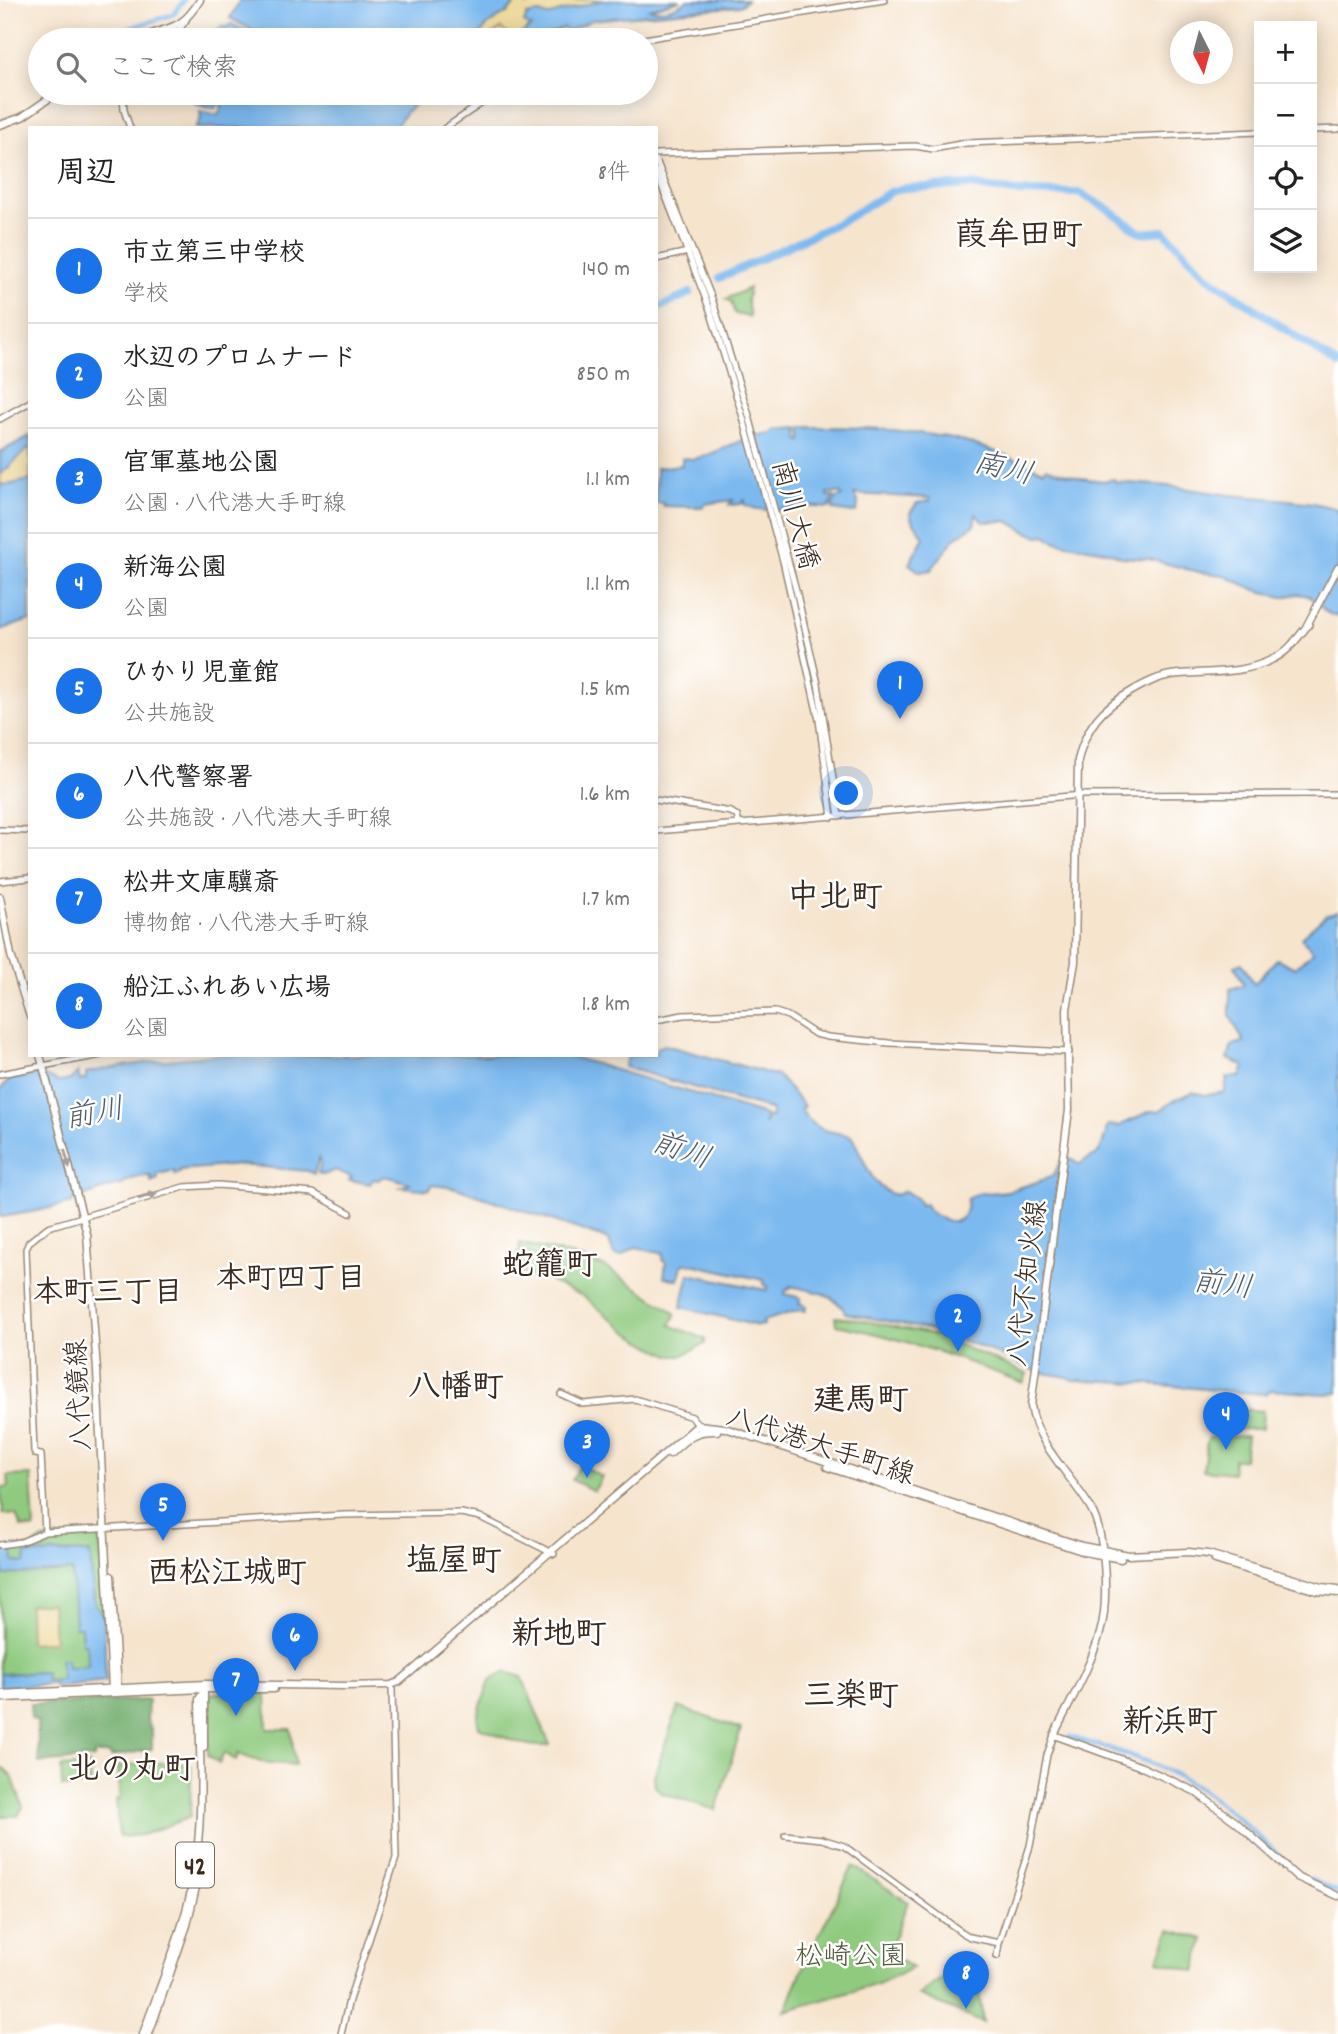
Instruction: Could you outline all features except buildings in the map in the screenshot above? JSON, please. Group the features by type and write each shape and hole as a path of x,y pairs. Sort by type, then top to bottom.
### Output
{"main road":[{"path":"173,28 186,19 200,0"},
{"path":"0,125 22,117 40,105"},
{"name":"八代不知火線","path":"1054,1735 1101,1629 1104,1554 1099,1527 1091,1509 1044,1441 1035,1424 1031,1406 1070,1098 1067,1009 1075,950 1078,760 1084,737 1094,720 1113,702 1143,684 1163,677 1235,670 1265,663 1286,652 1307,626 1338,566"},
{"path":"0,897 11,955 28,1010"},
{"name":"八代鏡線","path":"40,1057 82,1214 91,1278 115,1691"},
{"name":"八代港大手町線","path":"205,1686 345,1686 391,1685 399,1682 699,1428 721,1431 1085,1552 1129,1559 1189,1556 1208,1558 1317,1591 1338,1591"},
{"name":"八代港大手町線","path":"392,1689 401,1686 552,1553"},
{"path":"0,1696 205,1686 392,1689"},
{"name":"42","path":"144,2034 182,1924 193,1881 200,1829 199,1699 205,1686"},
{"name":"42","path":"149,2034 187,1925 197,1883 203,1834 205,1686"},
{"path":"1054,1735 1110,1754 1194,1791 1236,1822 1297,1877 1338,1896"}],"street":[{"path":"658,37 884,0"},
{"path":"180,28 186,19"},
{"path":"124,105 130,126"},
{"path":"448,126 479,105"},
{"path":"1317,130 1338,129"},
{"path":"658,157 888,147 933,149 966,144 1254,132"},
{"path":"658,162 721,326 745,413"},
{"path":"658,176 710,310 745,413"},
{"path":"687,253 690,246"},
{"path":"658,259 687,253"},
{"path":"0,419 28,403"},
{"name":"南川大橋","path":"745,413 805,627 823,706 836,817"},
{"path":"779,538 814,694 836,817"},
{"path":"658,831 1077,796 1338,794"},
{"path":"658,800 731,812 736,814 739,824"},
{"path":"0,830 28,831"},
{"path":"0,881 28,878"},
{"path":"658,1020 683,1015 775,1012 788,1016 815,1034 828,1037 889,1043 1069,1052"},
{"path":"0,1074 91,1057"},
{"path":"45,1532 41,1455 35,1454 34,1451 26,1246 48,1227 82,1214 184,1187 218,1185 313,1193 350,1213"},
{"path":"561,1394 583,1405 635,1399 692,1417 699,1428"},
{"path":"0,1545 21,1542 45,1532 343,1515 461,1513 480,1517 552,1553"},
{"path":"341,2034 353,1987 396,1857 392,1689"},
{"path":"997,1956 1030,1846 1047,1755 1054,1735"},
{"path":"785,1835 822,1839 844,1846 960,1931 970,1937 999,1943"}],"green space":[{"path":"749,288 747,301 750,317 735,314 731,302 726,299"},
{"path":"520,1243 571,1255 605,1267 671,1310 676,1315 670,1325 705,1339 705,1344 681,1356 672,1356 651,1346 629,1333 583,1296 551,1282 539,1260 519,1249"},
{"path":"518,1252 537,1266 541,1280 509,1267"},
{"path":"835,1317 936,1335 1027,1374 1023,1383 931,1350 836,1325"},
{"path":"1210,1407 1263,1411 1262,1429 1209,1429"},
{"path":"1247,1436 1244,1459 1234,1459 1233,1473 1203,1470 1207,1441 1210,1437"},
{"path":"580,1465 602,1477 594,1491 572,1480"},
{"path":"31,1475 34,1529 21,1527 16,1515 3,1514 1,1488 9,1487 8,1476"},
{"path":"100,1536 106,1680 0,1687 0,1549 32,1547 43,1539"},
{"path":"504,1672 522,1677 550,1745 523,1744 479,1727 477,1717 490,1680"},
{"path":"266,1692 267,1729 291,1729 295,1765 261,1762 238,1754 236,1760 224,1753 219,1764 208,1755 208,1696 214,1693"},
{"path":"148,1700 147,1719 152,1732 152,1749 111,1757 110,1754 94,1754 94,1758 39,1763 37,1720 31,1719 30,1704"},
{"path":"678,1707 741,1729 716,1810 662,1793 655,1786 654,1776"},
{"path":"169,1762 191,1765 190,1817 142,1835 119,1837 116,1799 120,1799 118,1766"},
{"path":"90,1765 91,1785 62,1787 61,1767"},
{"path":"0,1769 12,1776 23,1807 18,1816 0,1816"},
{"name":"松崎公園","path":"853,1866 908,1902 888,1953 912,1968 878,1984 785,2011 803,1968"},
{"path":"1170,1930 1204,1939 1195,1971 1158,1961"},
{"path":"944,1977 979,1991 983,2023 918,1995"}],"sand":[{"path":"518,0 530,0 526,6 535,0 603,0 547,16 539,13 529,28 485,28 508,12"},
{"path":"28,449 28,480 0,484 1,472"},
{"path":"52,1604 54,1642 30,1643 29,1606"}],"water":[{"path":"240,0 518,0 508,12 485,28 248,28 230,18"},
{"path":"603,0 680,0 649,9 664,10 687,0 747,0 740,6 592,20 575,28 530,28 524,23 527,15 539,13 547,16"},
{"path":"414,105 396,126 196,126 201,118 200,111 218,115 222,106"},
{"name":"南川","path":"802,427 907,431 978,446 1044,471 1046,468 1081,478 1103,481 1114,479 1116,482 1313,503 1338,509 1338,617 1327,613 1309,596 1298,594 1282,597 1256,590 1223,575 1198,572 1149,559 1121,557 1110,552 1057,542 1045,535 1038,536 1027,532 1007,521 983,522 976,514 974,525 954,539 931,570 920,572 909,564 924,537 910,513 917,503 930,501 930,498 854,494 858,501 857,511 853,513 834,510 832,507 836,498 842,496 840,493 827,493 827,496 834,496 829,508 801,504 764,510 744,504 745,499 741,504 729,505 733,500 704,504 704,507 663,506 663,503 658,503 658,468 682,465 682,458 694,459 708,455 745,439 751,440 753,436 773,433 775,430 799,428 799,440 802,441"},
{"path":"28,437 28,449 0,475 0,452"},
{"path":"28,480 28,621 0,630 0,484"},
{"name":"前川","path":"1338,911 1338,1393 1271,1390 1265,1394 1072,1380 1038,1372 979,1346 931,1330 846,1313 828,1296 790,1286 785,1294 801,1298 799,1303 806,1306 805,1311 800,1310 763,1321 764,1325 758,1326 681,1307 689,1274 766,1290 768,1286 764,1285 764,1280 687,1263 682,1265 678,1280 664,1277 666,1263 662,1260 663,1254 636,1247 621,1256 614,1255 609,1241 602,1237 456,1188 432,1185 429,1190 401,1187 410,1183 384,1176 378,1180 373,1179 370,1184 349,1180 352,1177 335,1170 324,1175 318,1173 321,1164 319,1158 314,1174 308,1171 240,1165 180,1170 180,1173 175,1175 174,1171 157,1174 158,1179 151,1182 151,1176 135,1178 122,1185 73,1200 73,1203 0,1217 0,1090 9,1080 40,1074 59,1082 70,1080 78,1072 80,1081 86,1079 86,1073 197,1057 573,1057 765,1115 764,1125 768,1116 772,1117 772,1110 624,1067 629,1057 658,1057 658,1047 665,1045 778,1076 804,1106 801,1109 810,1122 822,1129 851,1136 874,1179 887,1192 896,1195 905,1191 917,1199 920,1205 926,1204 927,1209 941,1218 948,1221 959,1220 966,1209 967,1199 971,1196 1006,1191 1038,1182 1054,1175 1060,1162 1066,1158 1073,1159 1079,1165 1096,1155 1108,1125 1119,1126 1151,1111 1159,1111 1193,1092 1205,1095 1225,1092 1227,1077 1240,1077 1244,1066 1228,1059 1232,1045 1244,1042 1230,1016 1230,989 1244,985 1235,966 1242,963 1254,984 1277,959 1295,968 1313,952 1301,937 1326,915"},
{"path":"0,1550 13,1551 14,1562 25,1563 26,1554 90,1552 94,1602 104,1617 106,1681 55,1687 53,1684 0,1687 0,1674 45,1672 46,1681 62,1680 60,1659 66,1659 67,1668 88,1666 87,1645 82,1644 81,1627 75,1627 72,1571 4,1575"}],"waterway":[{"path":"130,28 174,14 184,0"},
{"path":"0,122 13,118"},
{"path":"720,278 842,221 890,192 904,188 971,185 1015,192 1079,193 1142,233 1164,231 1208,277 1338,365"},
{"path":"658,308 690,293"},
{"path":"1069,1737 1136,1758 1185,1780 1225,1807 1294,1870"},
{"path":"1309,1879 1338,1892"}],"place":[{"name":"市立第三中学校","path":"900,719"},
{"name":"水辺のプロムナード","path":"958,1352"},
{"name":"新海公園","path":"1226,1450"},
{"name":"官軍墓地公園","path":"587,1478"},
{"name":"ひかり児童館","path":"163,1541"},
{"name":"八代警察署","path":"295,1671"},
{"name":"松井文庫驥斎","path":"236,1716"},
{"name":"船江ふれあい広場","path":"966,2009"}],"district":[{"name":"葭牟田町","path":"1019,233"},
{"name":"中北町","path":"835,895"},
{"name":"蛇籠町","path":"550,1263"},
{"name":"本町四丁目","path":"291,1277"},
{"name":"本町三丁目","path":"108,1291"},
{"name":"八幡町","path":"456,1385"},
{"name":"建馬町","path":"861,1398"},
{"name":"塩屋町","path":"454,1559"},
{"name":"西松江城町","path":"227,1571"},
{"name":"新地町","path":"559,1632"},
{"name":"三楽町","path":"851,1694"},
{"name":"新浜町","path":"1170,1720"},
{"name":"北の丸町","path":"132,1767"}]}
